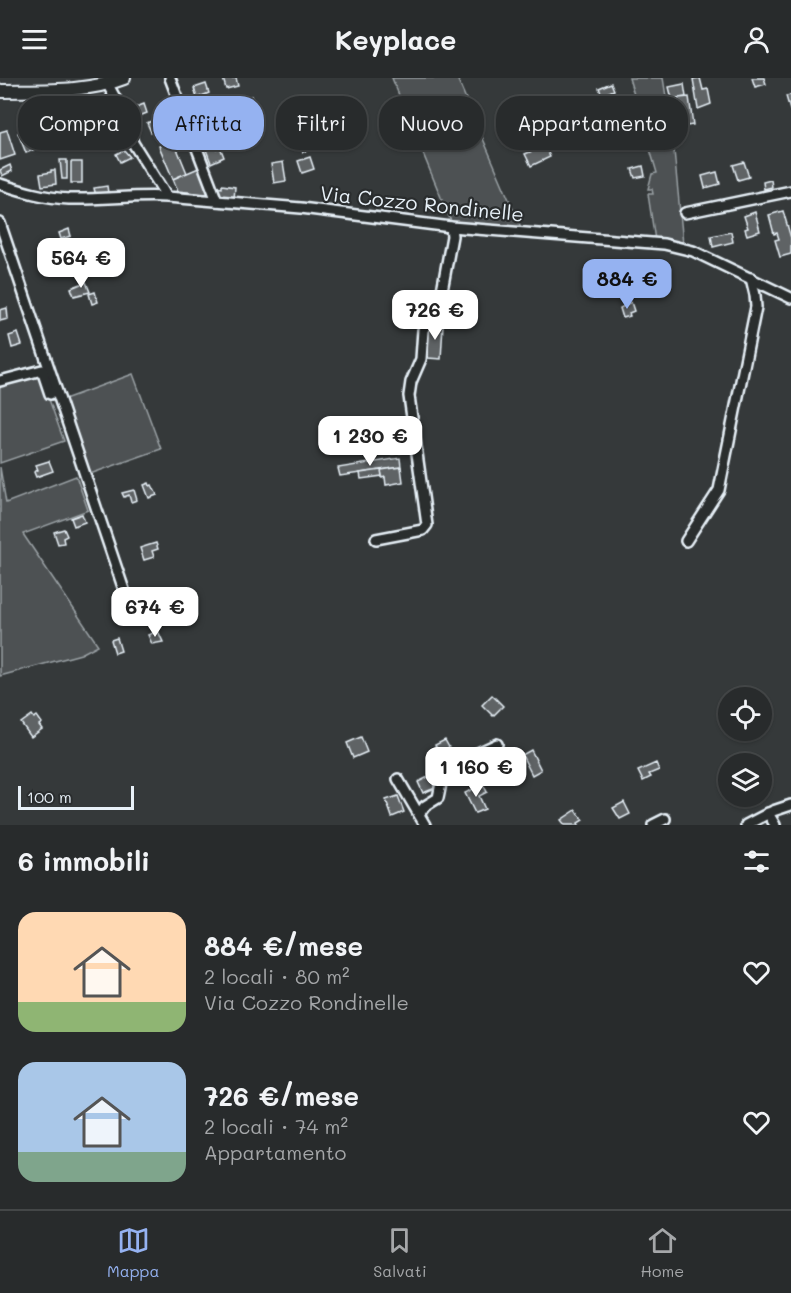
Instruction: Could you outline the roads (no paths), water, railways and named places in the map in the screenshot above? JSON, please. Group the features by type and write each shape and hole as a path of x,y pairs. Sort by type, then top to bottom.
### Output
{"main road":[{"path":"0,91 69,89 124,78"}],"street":[{"path":"170,78 217,201"},
{"path":"107,83 126,118 133,143 167,197"},
{"name":"Via Cozzo Rondinelle","path":"0,184 39,195 67,199 167,197 301,208 451,227 664,244 693,251 791,298"},
{"path":"685,213 791,191"},
{"path":"0,223 124,590"},
{"path":"376,539 423,530 427,525 409,396 421,358 425,324 435,315 439,307 452,236 451,227"},
{"path":"686,541 719,490 756,308 751,278"},
{"path":"0,381 42,370 112,571"},
{"path":"419,814 425,806 438,798 443,774 448,766 497,744"},
{"path":"398,779 414,810 425,825"},
{"path":"746,825 768,813 791,805"},
{"path":"768,813 775,825"},
{"path":"653,825 665,819"}]}
